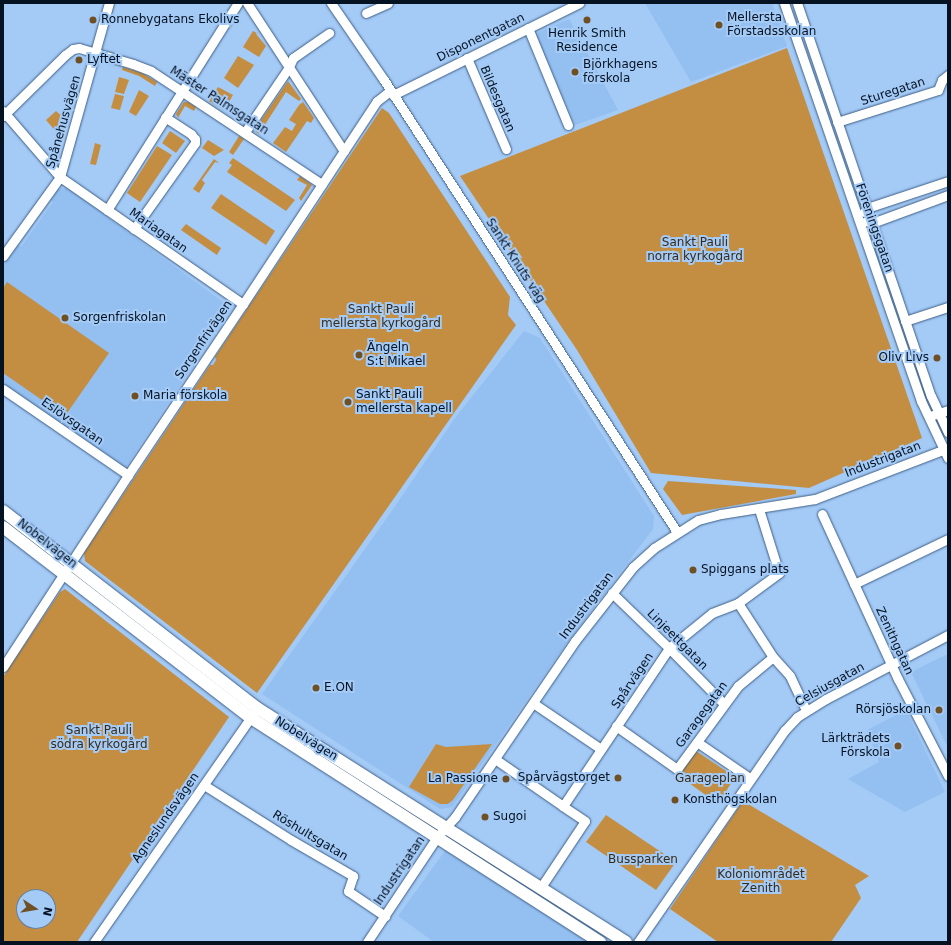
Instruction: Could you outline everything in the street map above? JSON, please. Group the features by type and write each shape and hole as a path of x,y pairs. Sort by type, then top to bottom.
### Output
{"main road":[{"name":"Nobelvägen","path":"3,511 70,563 254,713 447,827 626,942"},
{"name":"Nobelvägen","path":"3,527 63,573 254,713 437,837 600,942"}],"street":[{"name":"Spånehusvägen","path":"3,256 60,178 109,3"},
{"path":"107,210 180,91 238,3"},
{"path":"247,3 289,67 333,140 344,151"},
{"name":"Sankt Knuts väg","path":"331,3 392,93 677,532"},
{"path":"366,13 388,3"},
{"name":"Disponentgatan","path":"392,93 579,3"},
{"name":"Föreningsgatan","path":"784,3 921,401 928,417 946,448 948,458"},
{"name":"Föreningsgatan","path":"798,3 837,122 931,396 948,432"},
{"path":"528,28 568,125"},
{"path":"245,132 289,67 293,58 329,33"},
{"name":"Mäster Palmsgatan","path":"4,114 73,49 79,48 145,68 245,132 322,184"},
{"name":"Bildesgatan","path":"467,58 506,149"},
{"name":"Sturegatan","path":"837,122 938,90 942,80 948,75"},
{"name":"Sorgenfrivägen","path":"3,667 7,653 70,563 377,100 392,93"},
{"name":"Mariagatan","path":"4,114 60,178 243,304"},
{"path":"134,230 195,143 195,139 191,134 165,116"},
{"path":"948,181 867,208 858,220 872,222 948,195"},
{"path":"905,321 948,307"},
{"name":"Eslövsgatan","path":"3,389 128,475"},
{"path":"928,417 948,410"},
{"name":"Industrigatan","path":"367,942 437,837 447,827 495,759 575,641 633,567 654,548 698,520 721,514 815,499 946,448"},
{"name":"Spårvägen","path":"563,806 669,648 712,612 738,604 779,573 759,509"},
{"name":"Zenithgatan","path":"822,514 892,664 948,776"},
{"path":"854,584 948,539"},
{"name":"Linjeettgatan","path":"612,593 724,704"},
{"path":"738,604 773,657 790,676 806,710"},
{"name":"Celsiusgatan","path":"638,942 791,722 806,710 948,635"},
{"name":"Garagegatan","path":"616,726 677,769 738,686 773,657"},
{"path":"533,703 601,749"},
{"name":"Agneslundsvägen","path":"94,942 254,713"},
{"path":"697,742 751,779"},
{"path":"495,759 585,821 541,887"},
{"name":"Röshultsgatan","path":"204,785 291,840 353,876 348,891 385,916"}],"shaded area":[{"name":"Mellersta Förstadsskolan","path":"645,3 772,3 787,46 691,82"},
{"name":"Björkhagens förskola","path":"569,19 618,110 575,125 535,34"},
{"name":"Sorgenfriskolan","path":"68,188 231,308 126,467 123,467 3,384 3,264 17,244 21,247 53,202 49,199 53,194 58,189"},
{"path":"524,331 540,338 654,516 653,529 561,651 452,807 440,809 262,694 389,515 455,418"},
{"name":"Rörsjöskolan","path":"948,654 948,748 911,672"},
{"name":"Lärkträdets Förskola","path":"906,710 945,792 905,812 848,779 879,762 867,730"},
{"path":"447,848 594,942 434,942 398,916"}],"green space":[{"path":"253,31 257,33 256,34 266,46 259,57 243,47"},
{"name":"Sankt Pauli norra kyrkogård","path":"787,48 922,438 809,488 651,473 577,350 460,176"},
{"path":"238,56 254,65 238,88 224,78"},
{"path":"123,67 142,73 157,82 155,86 139,76 122,70"},
{"path":"119,77 129,80 124,94 115,92"},
{"path":"288,81 301,99 299,101 286,92 259,134 255,129"},
{"path":"218,87 233,95 224,110 209,101"},
{"path":"139,90 149,96 136,116 129,112"},
{"path":"115,94 124,96 120,110 111,108"},
{"path":"184,102 188,102 196,107 194,111 185,106 178,118 176,114"},
{"path":"303,102 314,118 311,123 307,121 286,152 273,143 285,127 292,131 296,124 289,120 299,105"},
{"name":"Sankt Pauli mellersta kyrkogård","path":"382,108 389,113 510,297 508,315 516,325 257,693 85,561 84,553 210,365 213,365 216,360 215,357"},
{"path":"56,111 64,118 59,135 46,120"},
{"path":"170,131 185,141 176,153 162,143"},
{"path":"239,136 244,139 233,155 229,152"},
{"path":"208,140 224,150 214,156 202,148"},
{"path":"95,143 101,145 96,165 90,164"},
{"path":"157,146 172,155 140,202 127,193"},
{"path":"233,158 295,200 286,211 227,172 232,165 229,163"},
{"path":"214,159 219,163 215,162 202,180 205,183 199,193 193,189"},
{"path":"300,176 312,185 301,201 299,198 307,185 297,180"},
{"path":"221,194 275,231 266,245 211,208"},
{"path":"186,224 221,248 217,255 181,230"},
{"path":"7,282 109,353 65,416 3,373 3,288"},
{"path":"668,481 796,490 796,494 682,515 663,489"},
{"name":"Sankt Pauli södra kyrkogård","path":"65,589 229,717 77,942 3,942 3,677 60,592"},
{"path":"436,744 446,747 492,744 453,800 448,804 440,804 409,787"},
{"name":"Garageplan","path":"696,751 735,777 718,804 678,775"},
{"name":"Koloniområdet Zenith","path":"743,801 869,876 855,885 861,898 831,942 718,942 670,909"},
{"name":"Bussparken","path":"606,815 676,862 656,890 586,842"}],"place":[{"name":"Ronnebygatans Ekolivs","path":"93,20"},
{"name":"Henrik Smith Residence","path":"587,20"},
{"name":"Mellersta Förstadsskolan","path":"719,25"},
{"name":"Lyftet","path":"79,60"},
{"name":"Björkhagens förskola","path":"575,72"},
{"name":"Sorgenfriskolan","path":"65,318"},
{"name":"Ängeln S:t Mikael","path":"359,355"},
{"name":"Oliv Livs","path":"937,358"},
{"name":"Maria förskola","path":"135,396"},
{"name":"Sankt Pauli mellersta kapell","path":"348,402"},
{"name":"Spiggans plats","path":"693,570"},
{"name":"E.ON","path":"316,688"},
{"name":"Rörsjöskolan","path":"939,710"},
{"name":"Lärkträdets Förskola","path":"898,746"},
{"name":"Spårvägstorget","path":"618,778"},
{"name":"La Passione","path":"506,779"},
{"name":"Konsthögskolan","path":"675,800"},
{"name":"Sugoi","path":"485,817"}]}
